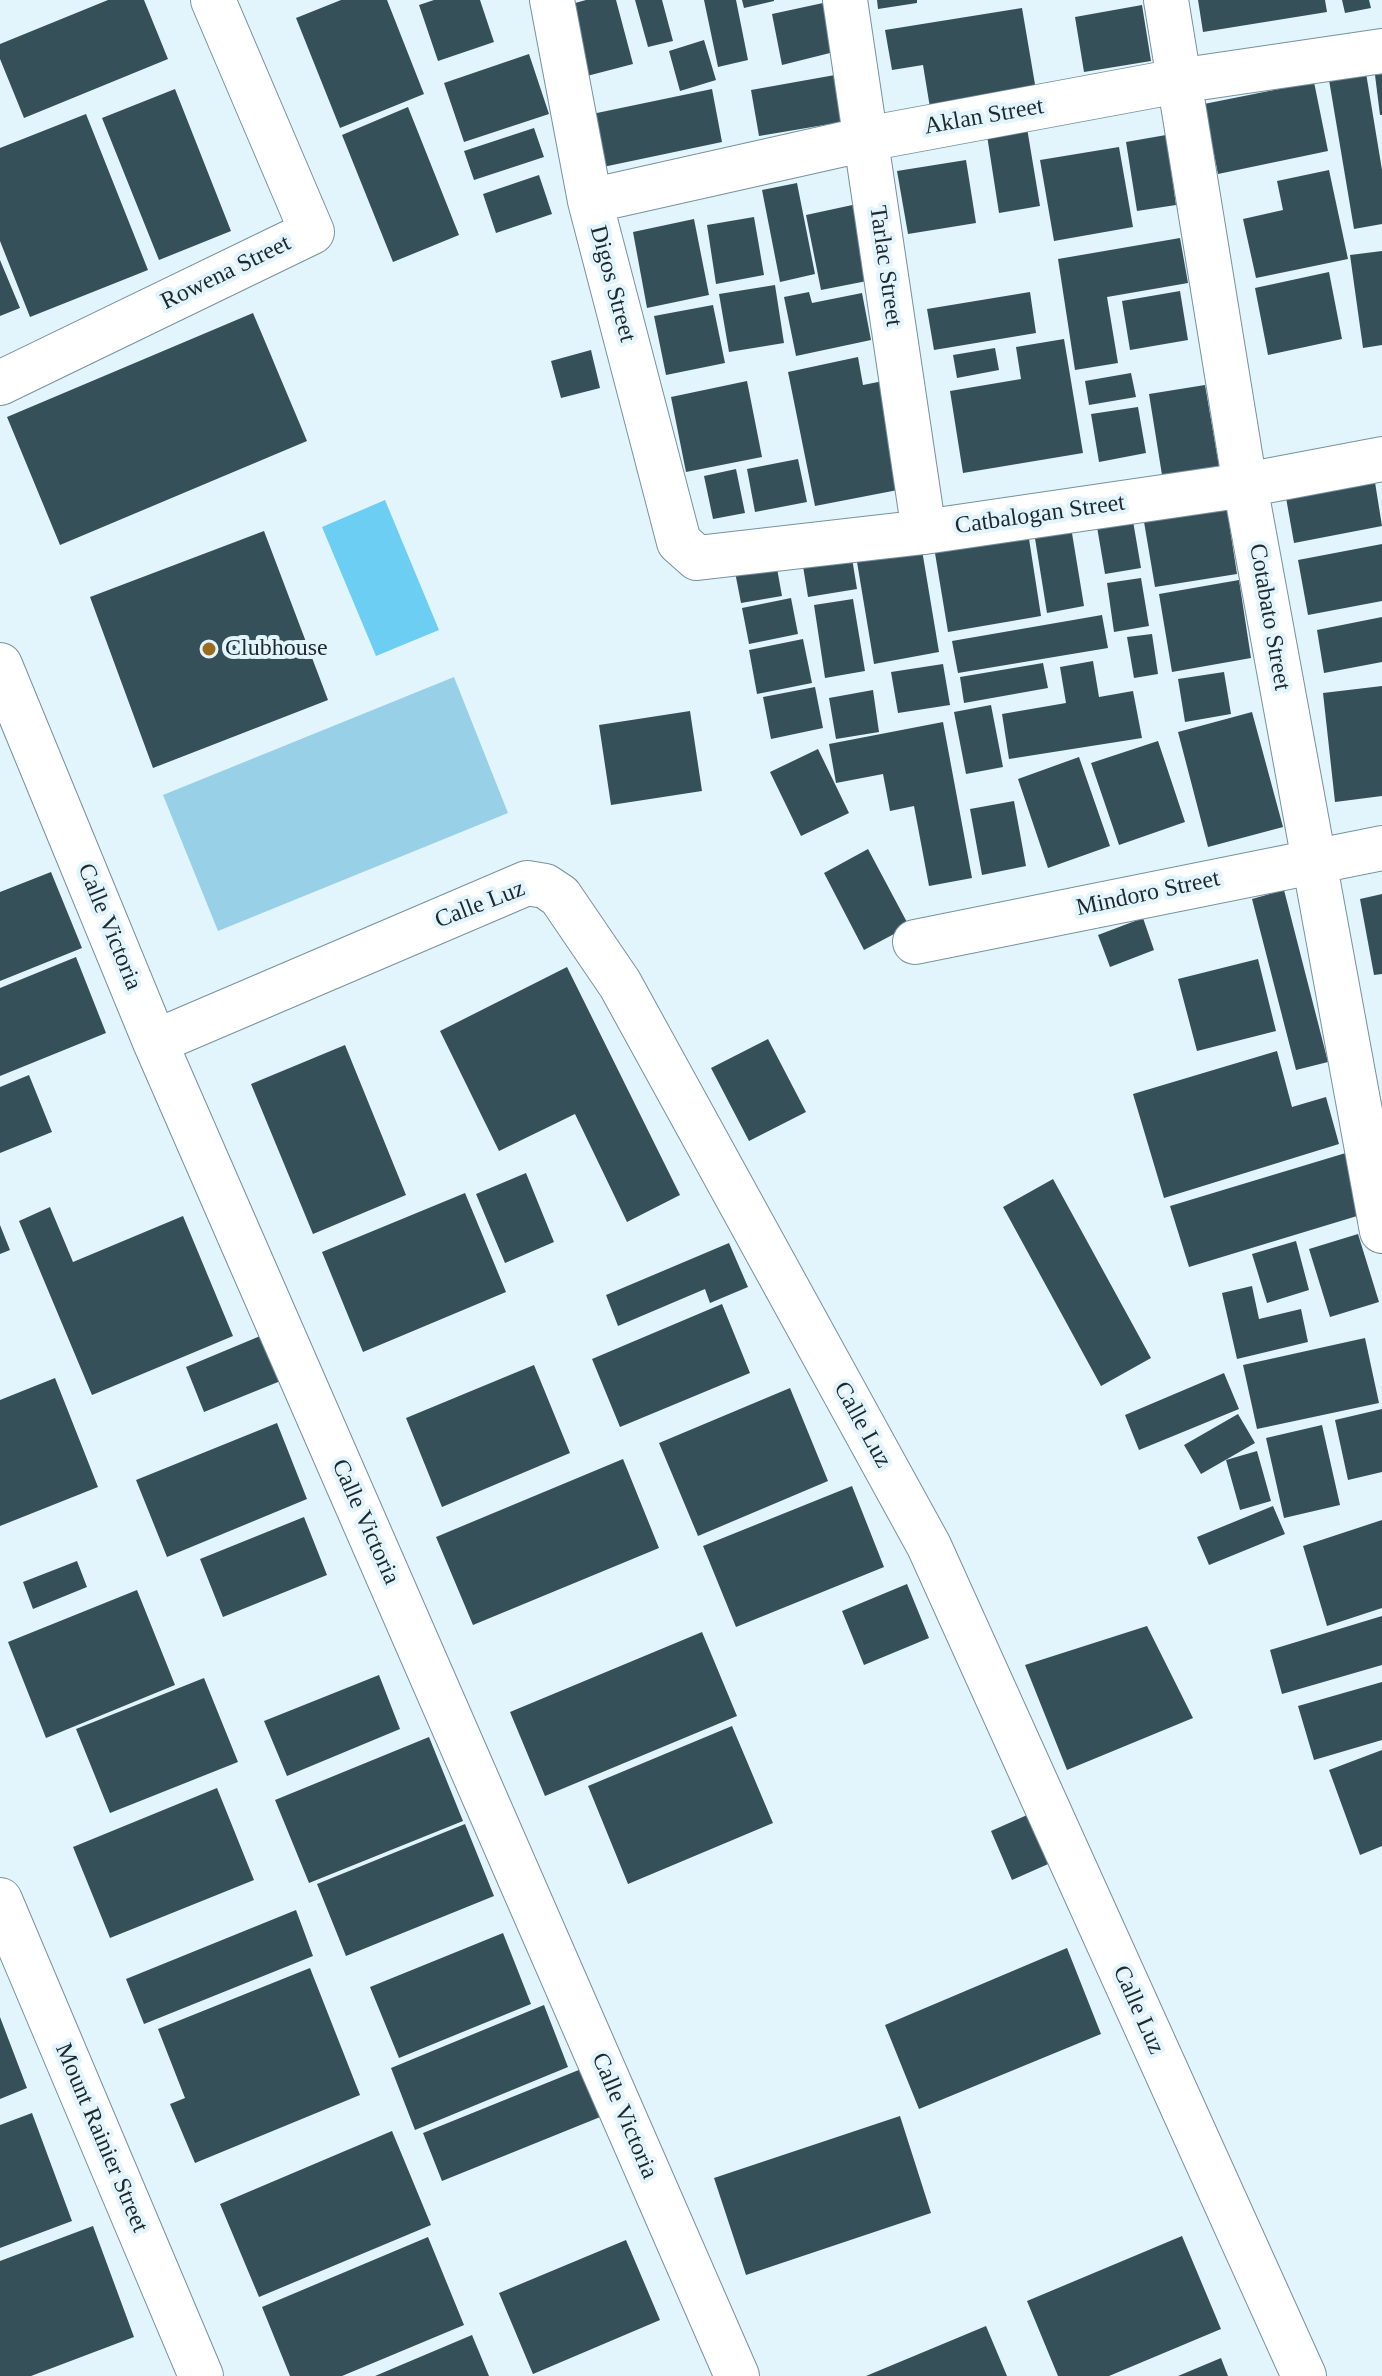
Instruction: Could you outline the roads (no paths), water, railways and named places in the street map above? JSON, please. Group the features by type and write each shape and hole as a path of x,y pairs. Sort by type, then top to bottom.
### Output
{"street":[{"name":"Rowena Street","path":"0,383 312,232 213,0"},
{"name":"Digos Street","path":"552,0 590,201 679,542 697,558"},
{"name":"Tarlac Street","path":"845,0 924,532"},
{"name":"Cotabato Street","path":"1166,0 1245,485 1382,1231"},
{"name":"Aklan Street","path":"590,201 866,139 1178,81 1382,51"},
{"name":"Catbalogan Street","path":"697,558 924,532 1245,485 1382,459"},
{"name":"Calle Victoria","path":"0,665 155,1042 737,2376"},
{"name":"Mindoro Street","path":"915,942 1382,848"},
{"name":"Calle Luz","path":"155,1042 527,883 545,886 560,896 620,984 929,1546 1304,2376"},
{"name":"Mount Rainier Street","path":"1,1905 188,2372"}],"place":[{"name":"Clubhouse","path":"209,649"}]}
